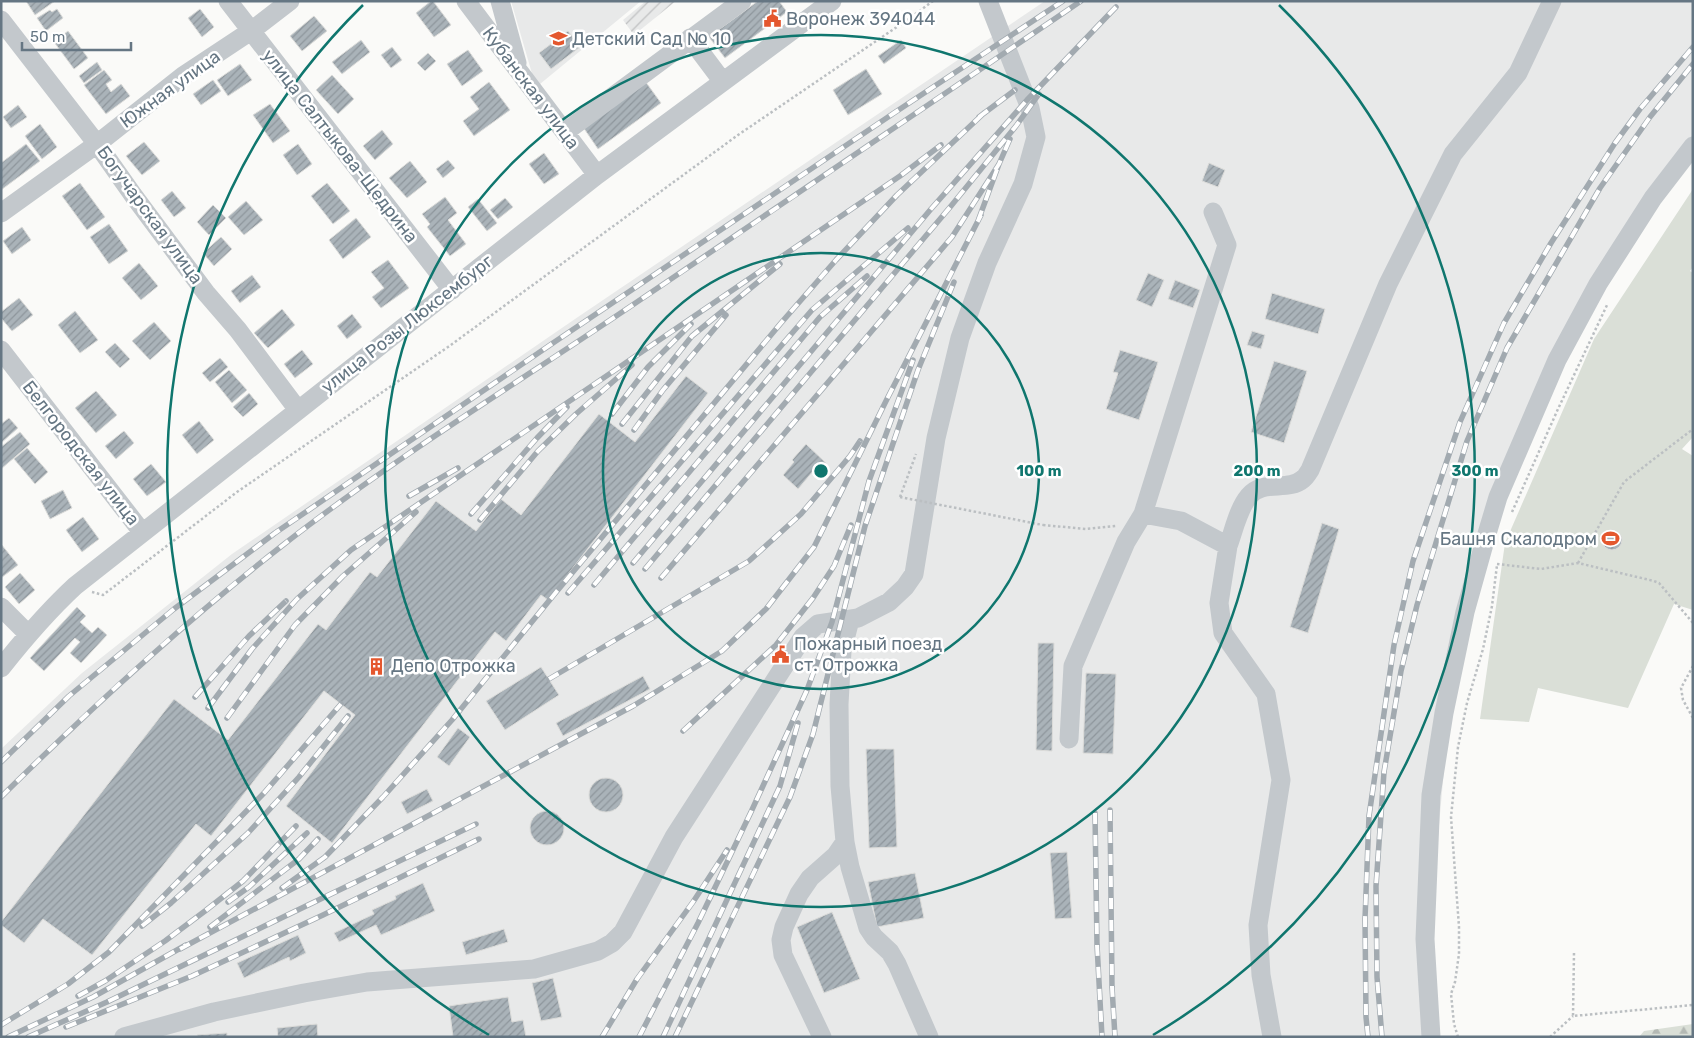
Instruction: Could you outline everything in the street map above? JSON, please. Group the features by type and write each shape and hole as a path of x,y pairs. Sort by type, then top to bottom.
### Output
{"street":[{"name":"улица Салтыкова-Щедрина","path":"228,1 452,290"},
{"name":"Южная улица","path":"1,213 97,144 183,76 251,31 290,1"},
{"name":"Кубанская улица","path":"466,1 597,175"},
{"path":"500,1 520,74"},
{"path":"565,132 742,1"},
{"name":"улица Розы Люксембург","path":"1,668 52,607 74,586 597,175 723,82 811,7 832,1"},
{"path":"124,1037 214,1012 367,982 534,969 598,951 612,943 623,932 674,837 803,638 818,624 858,618 889,602 905,587 914,574 936,438 960,338 987,262 1023,184 1036,137 1030,108 988,1"},
{"path":"1272,1037 1261,975 1258,925 1281,780 1266,694 1223,634 1219,603 1228,546 1244,502 1250,494 1267,486 1293,484 1303,480 1310,470 1388,284 1454,154 1518,73 1552,1"},
{"name":"Богучарская улица","path":"1,20 97,144 206,293 238,330 298,410"},
{"path":"690,38 723,82"},
{"path":"1431,1037 1425,939 1431,795 1444,713 1465,612 1486,537 1498,497 1557,360 1598,284 1653,198 1693,146"},
{"path":"1069,740 1073,666 1126,542 1143,514 1227,245 1213,212"},
{"name":"Белгородская улица","path":"1,350 142,532"},
{"path":"1143,514 1181,521 1228,546"},
{"path":"1,607 28,634"},
{"path":"850,620 842,651 839,704 840,786 845,842 850,867 868,928 874,938 890,952 897,964 929,1037"},
{"path":"822,1037 783,955 781,940 784,927 799,894 810,878 836,855 845,842"}],"path":[{"path":"74,586 103,596 237,492 448,347 738,135 933,1"},
{"path":"1512,513 1609,301"},
{"path":"1578,563 1624,482 1693,429"},
{"path":"916,453 900,497 1043,525 1086,529 1113,527 1143,514"},
{"path":"1458,1037 1454,1024 1451,994 1455,982 1459,954 1459,927 1451,817 1458,747 1467,703 1483,649 1492,606 1499,556"},
{"path":"1497,564 1541,569 1578,563 1659,584 1693,624"},
{"path":"1693,666 1681,688 1683,700 1693,718"},
{"path":"1573,1016 1574,953"},
{"path":"1550,1037 1573,1016 1693,1005"}],"shaded area":[{"name":"Детский Сад № 10","path":"511,1 641,1 540,84 533,77"},
{"path":"646,1 676,1 634,35 623,20"},
{"path":"1045,1 1693,1 1693,145 1575,338 1496,512 1449,715 1429,936 1436,1037 1,1037 1,749 82,673 232,554"}],"green space":[{"path":"1693,189 1693,267 1690,271 1693,273 1693,437 1682,449 1693,456 1693,610 1674,604 1628,708 1538,688 1529,722 1480,719 1505,543 1594,339"},
{"path":"1693,1024 1693,1037 1639,1037 1644,1031"}],"building":[{"path":"26,1 55,1 35,15"},
{"path":"433,1 451,25 434,37 416,13"},
{"path":"758,1 779,1 787,12 725,58 709,37"},
{"path":"57,9 63,18 46,31 37,18 50,10 52,12"},
{"path":"200,9 214,27 202,37 188,18"},
{"path":"314,16 327,31 302,51 290,36"},
{"path":"68,31 88,58 74,69 54,42"},
{"path":"568,31 580,47 551,69 539,53"},
{"path":"361,40 370,52 342,74 332,62"},
{"path":"901,40 906,48 884,64 878,56"},
{"path":"392,47 402,60 391,68 381,55"},
{"path":"468,50 483,71 462,86 447,64"},
{"path":"428,53 436,61 425,71 417,63"},
{"path":"97,62 102,70 84,83 79,76"},
{"path":"240,64 252,80 228,96 217,80"},
{"path":"866,69 882,94 848,115 833,90"},
{"path":"104,70 112,80 106,84 111,92 121,84 130,96 106,114 84,85"},
{"path":"332,75 354,99 338,114 316,90"},
{"path":"213,80 221,91 201,105 193,94"},
{"path":"645,81 661,103 598,149 583,127"},
{"path":"489,82 510,110 474,136 463,121 479,109 470,97"},
{"path":"270,104 290,131 273,143 253,115"},
{"path":"18,105 27,117 11,128 3,117"},
{"path":"40,124 57,147 42,159 25,136"},
{"path":"382,130 393,144 375,160 363,146"},
{"path":"144,142 160,161 142,175 126,156"},
{"path":"26,144 40,161 1,190 1,163"},
{"path":"298,144 312,164 297,175 283,155"},
{"path":"544,153 559,174 544,184 529,164"},
{"path":"448,160 455,168 443,178 436,169"},
{"path":"410,161 427,182 407,198 389,178"},
{"path":"1209,163 1225,170 1218,187 1202,181"},
{"path":"80,183 105,217 87,230 62,196"},
{"path":"327,183 350,211 333,224 311,196"},
{"path":"172,191 186,208 174,217 161,200"},
{"path":"445,197 457,213 448,220 466,244 450,256 427,227 430,224 422,214"},
{"path":"505,198 513,207 498,219 490,210"},
{"path":"478,199 497,223 487,231 468,207"},
{"path":"246,201 263,220 244,235 228,217"},
{"path":"213,205 226,218 209,235 197,222"},
{"path":"356,218 371,237 343,259 329,240"},
{"path":"109,224 128,251 109,264 90,237"},
{"path":"22,227 31,240 12,254 3,241"},
{"path":"221,237 232,249 214,266 203,253"},
{"path":"388,260 409,288 381,308 372,297 384,288 371,272"},
{"path":"139,263 158,286 141,300 122,278"},
{"path":"1148,273 1164,280 1152,307 1136,300"},
{"path":"252,275 261,287 240,303 231,291"},
{"path":"1175,280 1200,290 1193,308 1168,299"},
{"path":"1272,293 1325,309 1318,334 1265,319"},
{"path":"19,298 33,315 12,331 1,318 1,312"},
{"path":"282,309 295,325 268,348 254,333"},
{"path":"75,311 98,340 80,353 58,325"},
{"path":"352,314 362,327 347,339 337,326"},
{"path":"154,322 171,341 150,360 132,341"},
{"path":"1252,331 1265,335 1261,349 1247,345"},
{"path":"115,343 130,359 120,368 105,352"},
{"path":"302,350 313,364 295,378 284,364"},
{"path":"1120,350 1158,362 1139,420 1106,409 1118,373 1113,372"},
{"path":"220,358 228,367 210,382 202,373"},
{"path":"1274,361 1307,371 1284,443 1251,432"},
{"path":"229,370 247,390 232,403 215,382"},
{"name":"Депо Отрожка","path":"686,376 708,393 548,600 541,595 506,641 495,632 332,843 286,806 355,715 324,691 211,836 196,824 92,955 43,919 24,943 1,925 1,922 174,699 228,740 318,624 326,630 370,572 377,577 436,501 476,531 501,499 521,515 599,414 635,442"},
{"path":"96,391 117,415 96,433 75,408"},
{"path":"249,393 258,404 243,417 233,407"},
{"path":"9,418 18,428 1,443 1,424"},
{"path":"199,421 214,440 197,454 182,435"},
{"path":"124,431 134,443 116,459 105,446"},
{"path":"20,432 30,444 1,469 1,447"},
{"path":"806,444 826,463 818,473 814,470 798,489 783,475 794,462 792,460"},
{"path":"27,448 48,472 35,484 14,459"},
{"path":"151,464 166,482 147,496 133,479"},
{"path":"63,490 72,508 50,519 41,501"},
{"path":"83,517 99,539 82,552 66,530"},
{"path":"1322,523 1339,529 1308,633 1290,627"},
{"path":"1612,530 1619,533 1622,540 1619,547 1612,550 1605,547 1602,540 1605,533"},
{"path":"1,544 18,565 1,578"},
{"path":"20,573 35,590 19,604 5,587"},
{"path":"77,607 86,616 80,622 92,633 98,627 107,635 81,663 70,653 80,642 75,638 44,671 30,658"},
{"path":"1038,643 1054,643 1052,751 1036,750"},
{"path":"541,667 559,695 505,730 486,701"},
{"path":"1086,673 1116,674 1113,754 1083,753"},
{"path":"643,676 650,689 563,736 556,723"},
{"path":"458,728 470,737 449,766 437,757"},
{"path":"866,749 894,749 897,847 869,848"},
{"path":"606,778 613,779 618,783 622,788 622,802 618,807 613,811 606,812 599,811 594,807 590,802 589,795 590,788 594,783 599,779"},
{"path":"427,789 433,801 407,814 401,802"},
{"path":"547,811 559,816 564,828 559,840 547,845 535,840 530,828 535,816"},
{"path":"1067,852 1072,918 1055,919 1050,853"},
{"path":"915,873 924,918 877,927 868,882"},
{"path":"423,883 435,911 381,935 376,925 339,942 334,933 374,914 372,910 396,899 395,896"},
{"path":"832,912 860,979 824,993 797,927"},
{"path":"504,929 508,942 466,955 462,942"},
{"path":"298,935 306,953 290,961 289,957 244,978 237,963"},
{"path":"553,978 562,1017 541,1021 532,983"},
{"path":"508,997 512,1022 523,1020 526,1037 453,1037 449,1006"},
{"path":"317,1024 318,1037 278,1037 277,1028"},
{"path":"227,1033 227,1037 198,1037 197,1035"}],"railway":[{"path":"1,762 69,696 174,609 275,533 553,343 1063,1"},
{"path":"1,797 103,699 209,605 325,513 456,422 590,334 1081,1"},
{"path":"633,563 931,209 1027,100 1116,7"},
{"path":"1368,1037 1365,919 1369,816 1394,645 1413,561 1460,422 1504,323 1551,243 1615,143 1640,109 1693,47"},
{"path":"1382,1037 1377,977 1376,886 1384,772 1401,671 1417,605 1467,441 1507,348 1600,188 1650,117 1693,64"},
{"path":"979,117 1015,90"},
{"path":"645,569 951,206 1016,126 1039,94"},
{"path":"282,888 325,857 383,797 452,720 557,591 836,260 897,195 984,113"},
{"path":"661,578 952,237 999,164 1010,139"},
{"path":"208,708 252,649 297,599 351,550 900,176 941,145"},
{"path":"978,221 999,164"},
{"path":"180,949 633,706 722,651 766,609 814,547 981,215"},
{"path":"568,593 812,310 908,228"},
{"path":"622,424 692,336 780,264"},
{"path":"594,585 820,317 867,276"},
{"path":"675,1037 790,797 813,734 865,526 918,370 954,282"},
{"path":"634,430 663,390 726,315"},
{"path":"612,414 648,367 691,324"},
{"path":"639,1037 698,923 807,690 832,622 869,481 913,360"},
{"path":"480,520 538,451 576,414 632,365"},
{"path":"471,514 537,438 567,407"},
{"path":"549,679 749,561 801,514 850,456 860,441"},
{"path":"409,496 458,468"},
{"path":"227,718 295,625 343,576 416,512"},
{"path":"683,731 776,645 813,598 834,566 851,525"},
{"path":"195,697 249,636 286,601"},
{"path":"1,1025 68,984 109,952 264,793 341,704"},
{"path":"142,926 171,903 248,833 299,777 348,716"},
{"path":"663,1037 780,786 798,723"},
{"path":"1110,810 1112,987 1115,1037"},
{"path":"1095,813 1097,945 1102,1037"},
{"path":"28,1037 107,1002 476,824"},
{"path":"78,996 105,981 165,941 205,911 243,881 296,826"},
{"path":"228,902 249,887 307,833"},
{"path":"210,927 299,859 318,839"},
{"path":"66,1027 192,976 479,839"},
{"path":"602,1037 637,979 693,902 727,850"},
{"path":"8,1037 93,997 186,945"}],"place":[{"name":"Воронеж 394044","path":"772,19"},
{"name":"Детский Сад № 10","path":"558,39"},
{"name":"Башня Скалодром","path":"1611,539"},
{"name":"Пожарный поезд ст. Отрожка","path":"780,654"},
{"name":"Депо Отрожка","path":"377,666"}]}
